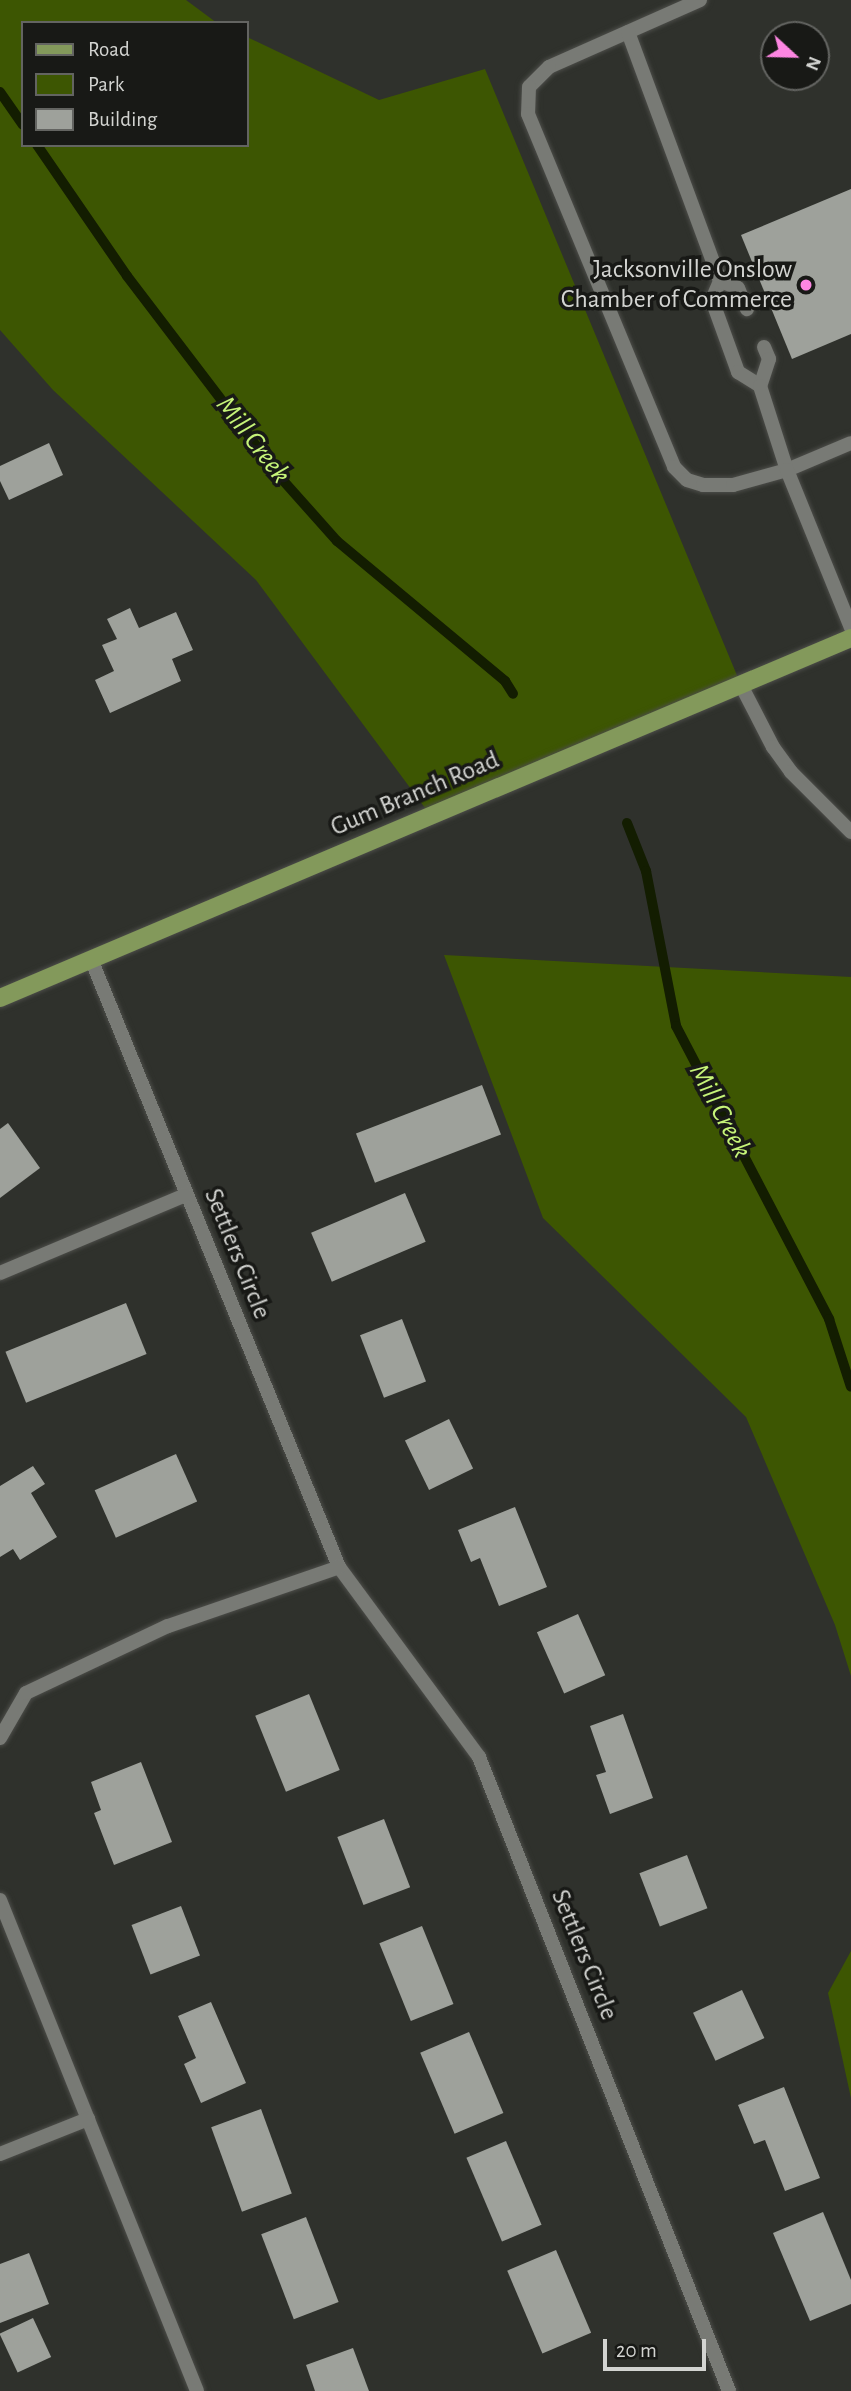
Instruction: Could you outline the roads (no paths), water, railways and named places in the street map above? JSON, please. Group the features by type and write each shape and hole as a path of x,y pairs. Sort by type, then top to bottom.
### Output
{"main road":[{"name":"Gum Branch Road","path":"0,998 851,638"}],"street":[{"path":"700,0 549,67 535,77 526,97 528,114 674,467 687,481 703,485 733,485 786,470 851,443"},
{"path":"628,32 720,281 712,300 738,372 760,386"},
{"path":"720,281 738,288 747,309"},
{"path":"764,347 769,359 760,386 786,470 851,628"},
{"path":"741,685 773,747 792,772 851,832"},
{"name":"Settlers Circle","path":"90,960 339,1567 479,1756 729,2391"},
{"path":"0,1273 186,1195"},
{"path":"0,1738 26,1693 168,1626 339,1567"},
{"path":"0,1899 197,2391"},
{"path":"0,2154 88,2119"}],"waterway":[{"name":"Mill Creek","path":"0,92 21,122"},
{"name":"Mill Creek","path":"38,147 127,276 280,477 337,541 505,681 513,694"},
{"name":"Mill Creek","path":"627,823 646,871 676,1026 829,1319 851,1387"}],"place":[{"name":"Jacksonville Onslow Chamber of Commerce","path":"806,285"}]}
